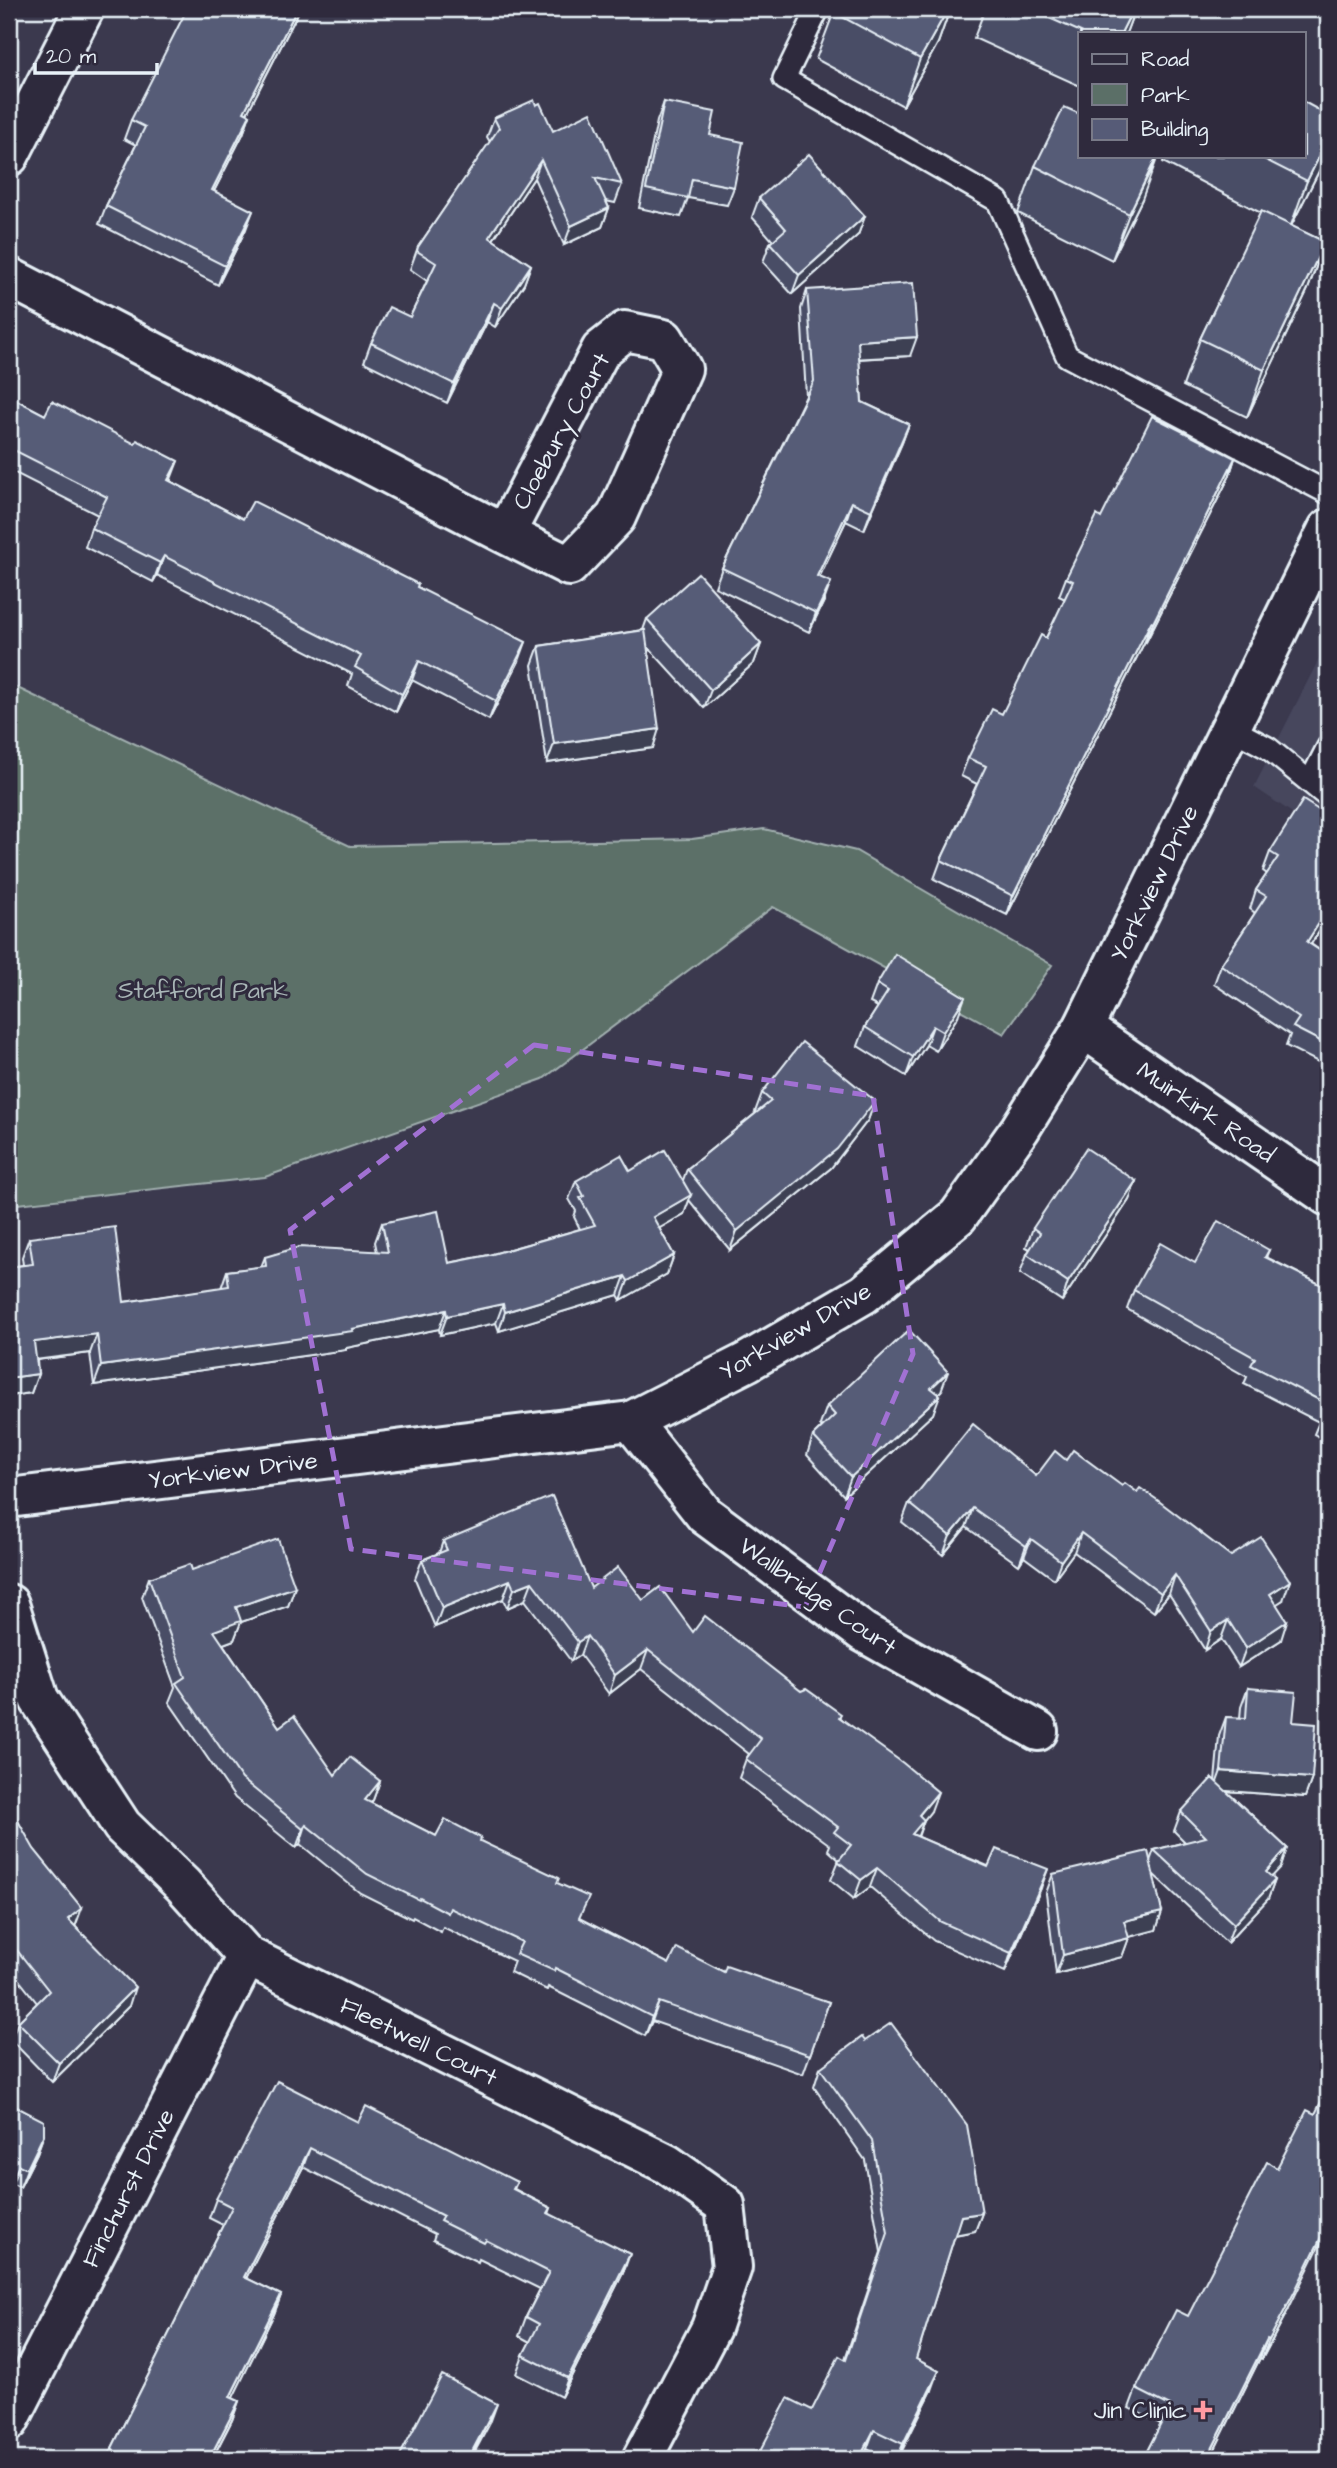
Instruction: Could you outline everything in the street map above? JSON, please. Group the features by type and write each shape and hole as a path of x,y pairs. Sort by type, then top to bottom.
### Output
{"street":[{"path":"9,156 84,9"},
{"name":"Cloebury Court","path":"9,277 505,534 569,566 616,517 682,369 664,339 625,331 601,350 505,534"},
{"name":"Yorkview Drive","path":"9,1498 631,1421 747,1362 864,1294 958,1216 1020,1129 1083,1028 1328,529"},
{"name":"Muirkirk Road","path":"1083,1028 1328,1196"},
{"name":"Wallbridge Court","path":"631,1421 705,1515 863,1632 1038,1731"},
{"name":"Fleetwell Court","path":"9,1604 39,1699 122,1826 183,1885 247,1956 667,2164 725,2205 732,2267 711,2328 642,2459"},
{"name":"Finchurst Drive","path":"9,2421 247,1956"}],"lane":[{"path":"818,9 784,79 998,201 1067,356 1328,493"},
{"path":"1230,728 1268,748 1328,797"},
{"path":"1310,782 1328,747"}],"highlighted area":[{"path":"534,1045 873,1096 913,1354 805,1607 351,1549 290,1230"}],"shaded area":[{"path":"1328,641 1328,837 1254,787"}],"green space":[{"name":"Stafford Park","path":"9,684 350,846 692,839 764,829 856,851 1052,965 1004,1034 773,907 543,1079 265,1177 9,1205"}],"building":[{"path":"187,9 225,9 234,13 236,9 297,9 244,112 250,115 212,190 253,211 225,266 106,206 145,127 131,120"},
{"path":"835,9 948,9 920,59 833,12"},
{"path":"1029,9 1133,9 1122,32 1081,32"},
{"path":"534,100 536,105 540,103 553,131 591,112 622,184 595,178 609,208 571,226 541,160 489,237 531,265 502,308 494,303 454,384 371,343 389,307 410,317 436,263 417,251 418,247 499,128 494,118"},
{"path":"664,102 715,112 710,135 743,142 734,187 692,179 688,198 646,189"},
{"path":"1306,103 1328,115 1328,139 1307,181 1262,158 1306,158"},
{"path":"1064,107 1078,113 1078,158 1156,158 1129,214 1035,166"},
{"path":"809,154 865,216 799,275 770,243 786,229 759,198"},
{"path":"1261,211 1325,242 1264,370 1200,339"},
{"path":"913,283 917,337 858,341 862,402 909,424 871,511 852,502 817,576 831,582 816,613 722,568 814,381 807,290"},
{"path":"9,396 45,415 52,401 135,444 137,440 178,461 168,480 243,519 253,501 526,642 496,701 419,661 402,694 355,667 361,656 164,556 160,563 91,528 107,497 12,449 9,455"},
{"path":"1152,416 1235,458 1013,896 941,860 986,766 968,758 992,709 1002,714 1041,635 1046,638 1073,581 1066,578 1097,515 1101,518"},
{"path":"698,573 761,644 711,690 647,619"},
{"path":"645,630 659,729 554,744 539,646"},
{"path":"1303,800 1328,816 1328,909 1307,942 1328,956 1328,1045 1293,1027 1299,1018 1221,965 1266,896 1256,890 1278,857 1270,852"},
{"path":"895,954 965,997 943,1032 933,1026 913,1057 865,1027 888,991 877,984"},
{"path":"802,1042 875,1101 837,1149 737,1231 687,1169 771,1101 762,1093"},
{"path":"1086,1148 1136,1181 1068,1282 1027,1254 1040,1233 1033,1228"},
{"path":"665,1150 691,1195 653,1217 674,1255 628,1281 625,1276 505,1312 503,1304 447,1316 446,1310 352,1329 353,1331 101,1366 97,1334 34,1342 38,1374 9,1378 9,1267 33,1264 29,1238 115,1227 124,1302 229,1286 227,1271 266,1266 265,1257 299,1247 388,1252 382,1223 438,1211 449,1263 489,1255 595,1225 580,1198 584,1196 576,1181 621,1155 630,1171"},
{"path":"1218,1221 1269,1250 1265,1257 1328,1288 1328,1419 1321,1415 1327,1404 1251,1365 1255,1358 1134,1290 1160,1243 1195,1263"},
{"path":"909,1330 948,1372 931,1388 940,1395 851,1477 813,1436 835,1415 827,1406"},
{"path":"973,1424 1036,1476 1055,1451 1066,1460 1073,1450 1122,1486 1125,1483 1137,1492 1140,1488 1231,1556 1261,1537 1290,1581 1270,1594 1287,1621 1246,1648 1228,1620 1211,1631 1175,1575 1161,1593 1081,1533 1061,1561 1031,1539 1026,1546 973,1508 950,1536 909,1503"},
{"path":"552,1496 591,1588 618,1567 643,1600 660,1587 693,1632 705,1616 801,1691 806,1689 841,1714 839,1717 938,1792 919,1815 924,1820 912,1834 988,1867 996,1849 1048,1869 1011,1953 941,1922 877,1868 861,1880 838,1861 851,1845 834,1832 838,1827 746,1759 761,1739 648,1650 615,1675 587,1636 578,1642 532,1582 514,1589 510,1580 442,1608 422,1560 447,1550 443,1541"},
{"path":"278,1539 295,1587 236,1607 241,1621 214,1631 279,1727 294,1716 335,1775 350,1757 380,1781 365,1800 436,1836 445,1819 481,1838 480,1841 559,1878 557,1883 589,1897 579,1918 669,1964 677,1948 724,1972 726,1966 829,2002 810,2055 659,2002 652,2017 555,1968 554,1971 516,1954 522,1942 450,1908 448,1913 367,1874 306,1825 303,1829 242,1779 176,1683 185,1677 149,1578 190,1564 192,1570"},
{"path":"1248,1688 1296,1692 1293,1722 1316,1724 1312,1778 1221,1771 1226,1717 1246,1718"},
{"path":"1212,1778 1287,1848 1266,1872 1275,1880 1234,1924 1154,1850 1206,1837 1181,1812"},
{"path":"9,1805 34,1849 82,1908 68,1919 135,1987 59,2063 18,2022 49,1991 9,1940 9,1926 14,1922 9,1915"},
{"path":"1148,1851 1162,1912 1124,1921 1129,1938 1063,1955 1053,1874"},
{"path":"891,2023 967,2125 982,2213 961,2216 916,2359 939,2371 903,2444 874,2430 859,2459 756,2459 788,2398 812,2410 839,2356 846,2360 888,2233 872,2141 820,2068 862,2037 865,2041"},
{"path":"277,2081 358,2122 366,2106 517,2182 513,2189 551,2208 548,2213 630,2254 568,2378 523,2355 539,2324 526,2317 549,2272 486,2240 484,2243 440,2221 443,2216 310,2148 244,2277 281,2295 230,2397 239,2401 209,2459 110,2459 114,2450 112,2448 232,2207 216,2199"},
{"path":"1328,2088 1328,2223 1295,2291 1269,2340 1267,2339 1207,2459 1143,2459 1170,2406 1136,2389 1176,2310 1188,2316 1267,2162 1277,2168 1307,2110 1315,2114"},
{"path":"9,2103 44,2121 44,2134 27,2169 19,2165 9,2185"},
{"path":"442,2375 497,2404 469,2457 473,2459 398,2459"}],"place":[{"name":"Jin Clinic","path":"1203,2410"}]}
